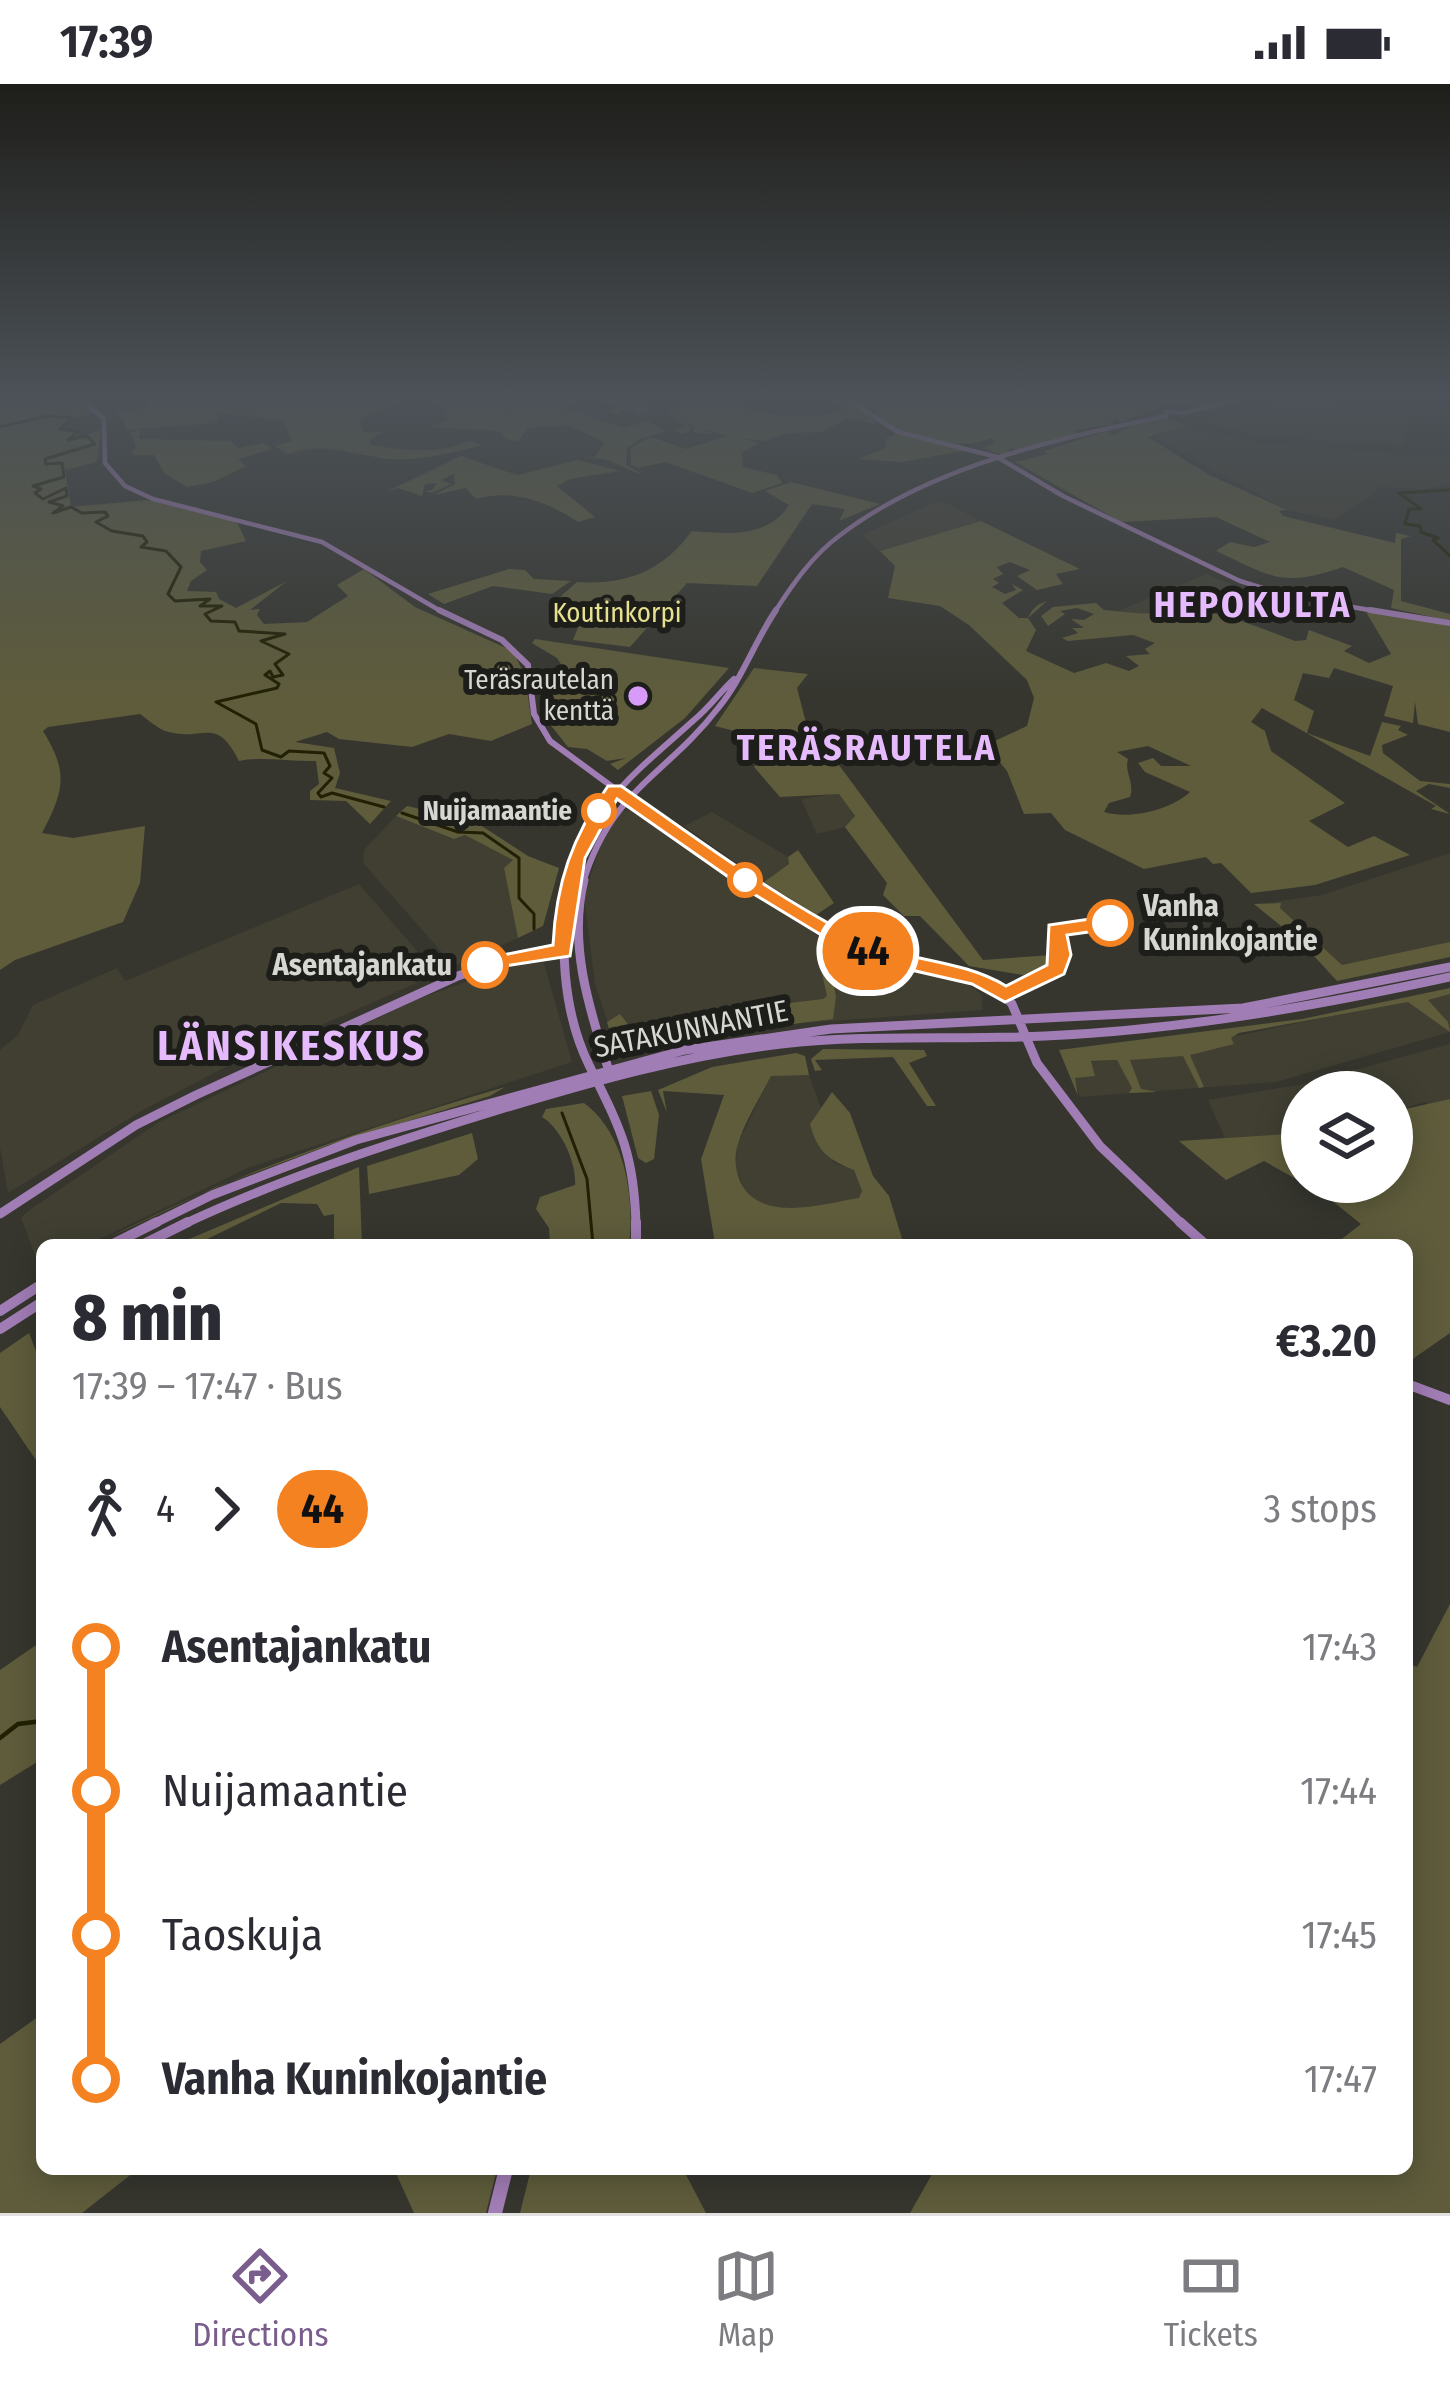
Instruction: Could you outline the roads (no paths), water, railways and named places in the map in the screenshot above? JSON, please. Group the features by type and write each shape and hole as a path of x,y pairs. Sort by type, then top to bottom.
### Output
{"main road":[{"path":"151,498 322,542 512,646 528,665 533,709 545,736 614,790 754,886 848,942 879,956 992,985 1007,998 1037,1063 1111,1158 1199,1239"},
{"path":"602,1082 608,1068 581,984 578,950 583,879 598,839 626,797 727,698 734,679 798,578 834,539 905,498"},
{"path":"1068,498 1240,581 1304,599 1450,623"},
{"path":"636,1239 632,1170 572,1010 562,951 565,901 575,858 592,820 614,790 734,679"},
{"path":"0,1214 136,1126 202,1092 474,969 519,956 578,950"},
{"name":"SATAKUNNANTIE","path":"123,1239 212,1195 294,1162 608,1068 778,1034 1263,1005 1450,967"},
{"name":"SATAKUNNANTIE","path":"154,1239 218,1208 441,1127 711,1055 783,1044 1024,1036 1287,1012 1450,976"},
{"path":"0,1311 36,1288"},
{"path":"0,1329 36,1306"},
{"path":"1413,1386 1450,1400"},
{"path":"495,2213 504,2175"}],"waterway":[{"path":"60,498 49,502 63,506 53,513 71,507 82,513 105,512 108,516 96,522 110,530"},
{"path":"1406,498 1421,509 1409,509 1405,524 1420,526 1421,532 1438,538 1433,540 1450,556"},
{"path":"112,531 143,536 147,542 141,547 166,551 181,567 168,594 175,601 210,599 200,606 222,606 205,614 211,621 235,622 239,631 285,634 261,641 289,654 275,664 283,675 273,677 270,671 265,675 279,684 277,688 216,702 256,724 262,750 281,757 289,751 324,753 330,766 324,773 332,778 318,793 321,797 332,793 384,807"},
{"path":"402,813 458,832 483,833 519,858 519,898 534,914 534,929"},
{"path":"562,1113 587,1179 592,1239"},
{"path":"0,1738 18,1724 36,1722"}],"place":[{"name":"Teräsrautelan kenttä","path":"638,696"},
{"name":"Nuijamaantie","path":"599,811"},
{"name":"Vanha Kuninkojantie","path":"1110,923"},
{"name":"Asentajankatu","path":"485,965"}],"district":[{"name":"HEPOKULTA","path":"1253,604"},
{"name":"TERÄSRAUTELA","path":"867,747"},
{"name":"LÄNSIKESKUS","path":"292,1045"}],"park label":[{"name":"Koutinkorpi","path":"617,613"}]}
